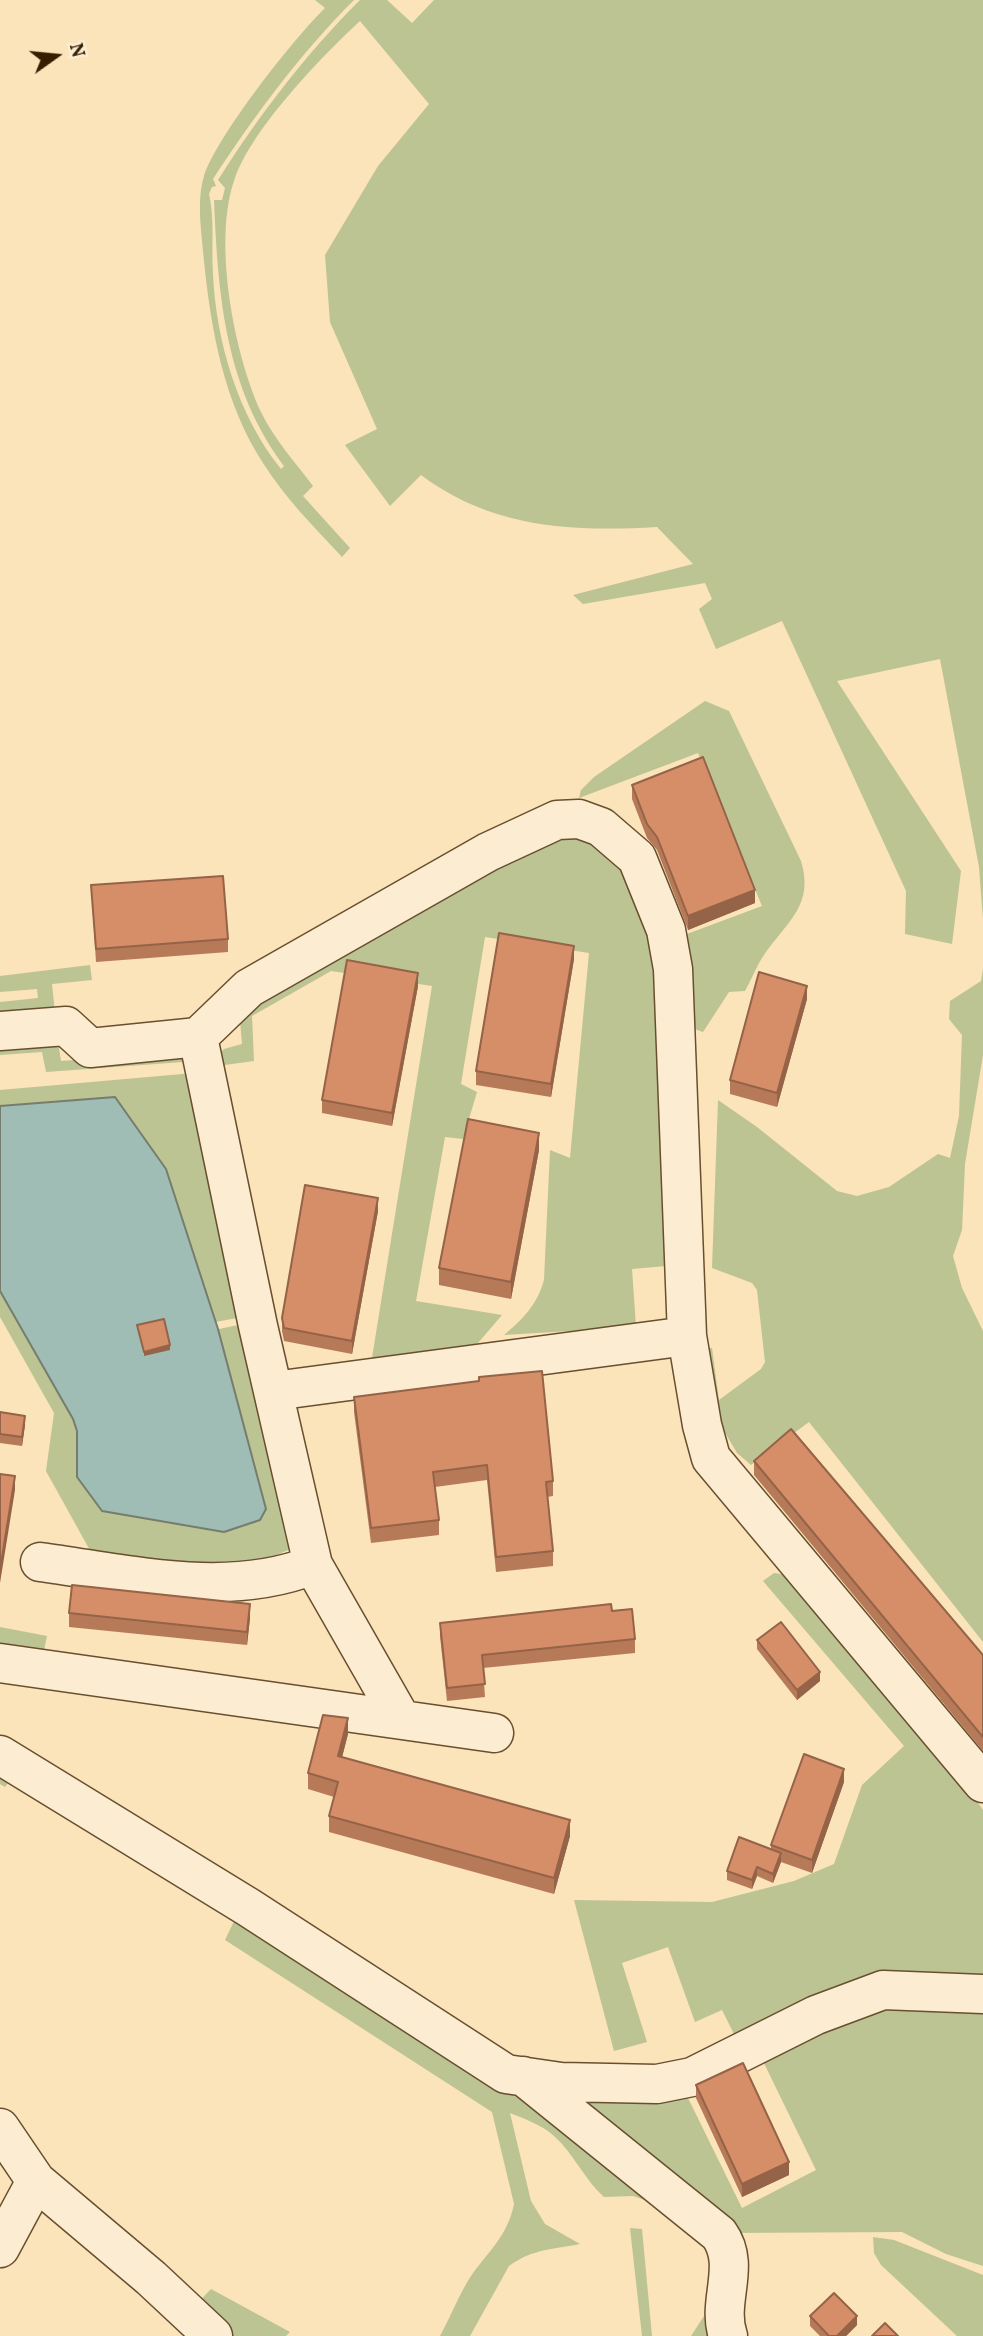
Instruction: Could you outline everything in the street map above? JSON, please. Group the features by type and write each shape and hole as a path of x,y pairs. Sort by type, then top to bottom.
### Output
{"street":[{"path":"0,1031 66,1026 90,1048 198,1037 248,988 488,852 557,820 579,819 601,827 637,858 666,930 673,969 687,1336 702,1425 711,1458 983,1783"},
{"path":"198,1037 313,1565 401,1719"},
{"path":"274,1391 687,1336"},
{"path":"40,1562 197,1583 280,1578 313,1565"},
{"path":"0,1663 495,1733"},
{"path":"0,1755 248,1907 506,2074 561,2082 657,2084 692,2077 816,2015 883,1990 983,1994"},
{"path":"523,2076 719,2234 728,2246 731,2268 725,2300 728,2336"},
{"path":"0,2127 36,2180 151,2278 213,2336"},
{"path":"0,2248 36,2180"}],"green space":[{"path":"315,0 354,0 296,64 262,109 213,179 216,186 212,187 209,194 215,299 224,351 241,402 266,448 281,469 284,466 264,436 249,404 228,339 218,271 214,200 222,200 225,188 218,180 250,132 302,64 360,0 387,0 412,23 434,0 983,0 983,919 979,867 940,659 837,681 961,871 952,944 905,934 906,891 782,621 716,649 699,609 712,599 705,583 583,604 573,595 693,564 657,527 593,528 533,523 476,506 448,493 421,475 390,506 345,445 377,429 330,322 325,255 378,166 429,104 360,21 289,95 256,138 235,178 228,203 226,233 229,296 242,360 251,388 272,432 313,486 303,496 350,548 342,557 300,512 263,463 238,416 215,339 207,287 200,196 204,176 224,137 295,41 325,8"},
{"path":"705,701 729,711 801,861 804,889 797,911 763,957 745,991 729,992 703,1032 686,1026 679,937 762,906 698,753 579,798 581,790 594,777"},
{"path":"548,831 583,837 620,859 656,927 677,1265 632,1269 636,1327 504,1335 528,1311 544,1280 550,1150 570,1158 589,953 485,937 461,1084 477,1092 463,1139 445,1137 416,1301 502,1315 466,1357 371,1364 432,986 331,971 252,1016 254,1061 217,1066 217,1056 224,1049 242,1044 239,1009"},
{"path":"90,965 92,980 52,984 55,1013 0,1018 0,1002 38,998 37,989 0,992 0,976"},
{"path":"983,969 983,1055 965,1164 962,1230 953,1256 962,1288 983,1331 983,1642 809,1422 751,1465 737,1453 707,1402 701,1349 712,1348 719,1400 761,1369 765,1362 757,1290 752,1283 712,1268 718,1100 757,1127 837,1191 857,1196 889,1187 938,1154 950,1158 959,1116 962,1035 949,1019 950,1001 981,981"},
{"path":"57,1036 61,1061 178,1052 192,1066 183,1062 46,1072 42,1052 0,1055 0,1041"},
{"path":"194,1073 248,1316 215,1322 219,1329 248,1323 295,1547 244,1569 97,1563 46,1471 54,1413 0,1317 0,1090"},
{"path":"774,1573 787,1575 968,1788 983,1810 983,1981 737,2040 722,2010 695,2022 668,1947 622,1963 647,2042 614,2051 574,1900 712,1902 794,1881 834,1864 862,1785 904,1746 763,1581"},
{"path":"0,1627 47,1636 41,1664 0,1655"},
{"path":"0,1766 482,2070 718,2244 711,2336 691,2336 704,2316 712,2277 711,2257 706,2244 648,2201 633,2196 604,2197 554,2136 539,2125 510,2113 531,2201 545,2224 580,2244 535,2253 518,2260 509,2266 470,2336 440,2336 468,2280 503,2233 514,2204 492,2112 225,1940 236,1917 11,1779 5,1787 0,1784"},
{"path":"872,2003 983,2004 983,2266 946,2254 902,2232 725,2233 578,2113 589,2094 687,2096 742,2208 816,2170 760,2055"},
{"path":"630,2228 642,2229 652,2336 642,2336"},
{"path":"873,2237 894,2240 983,2275 983,2336 957,2336 881,2265 874,2253"},
{"path":"211,2289 290,2332 286,2336 224,2336 193,2308"}],"water":[{"path":"115,1097 166,1169 218,1329 266,1509 260,1520 224,1532 102,1511 77,1477 77,1431 73,1419 0,1291 0,1106"}],"building":[{"path":"703,757 755,890 688,916 657,837 647,824 632,785"},
{"path":"223,876 228,939 96,949 91,885"},
{"path":"499,933 574,946 551,1084 476,1071"},
{"path":"347,960 418,973 392,1113 322,1100"},
{"path":"759,972 807,986 777,1093 730,1080"},
{"path":"468,1119 539,1133 511,1282 439,1268"},
{"path":"305,1185 378,1198 352,1341 284,1328 282,1318"},
{"path":"164,1319 170,1345 144,1352 137,1325"},
{"path":"542,1371 553,1481 546,1482 553,1551 496,1557 487,1465 433,1472 439,1520 371,1528 354,1397 479,1381 479,1377"},
{"path":"0,1412 25,1416 22,1437 0,1434"},
{"path":"791,1429 983,1655 983,1737 754,1461"},
{"path":"0,1474 15,1476 0,1570"},
{"path":"72,1585 250,1604 247,1632 69,1613"},
{"path":"611,1604 612,1611 632,1609 635,1639 482,1655 485,1684 447,1688 440,1623"},
{"path":"781,1622 820,1672 797,1690 757,1640"},
{"path":"323,1715 348,1718 338,1756 570,1820 554,1878 329,1816 338,1782 308,1773"},
{"path":"804,1754 844,1769 812,1860 771,1845"},
{"path":"739,1837 781,1853 773,1874 757,1867 752,1880 727,1871"},
{"path":"743,2063 789,2162 742,2184 696,2085"},
{"path":"834,2293 857,2316 837,2336 829,2336 810,2316"},
{"path":"885,2323 898,2336 872,2336"}]}
